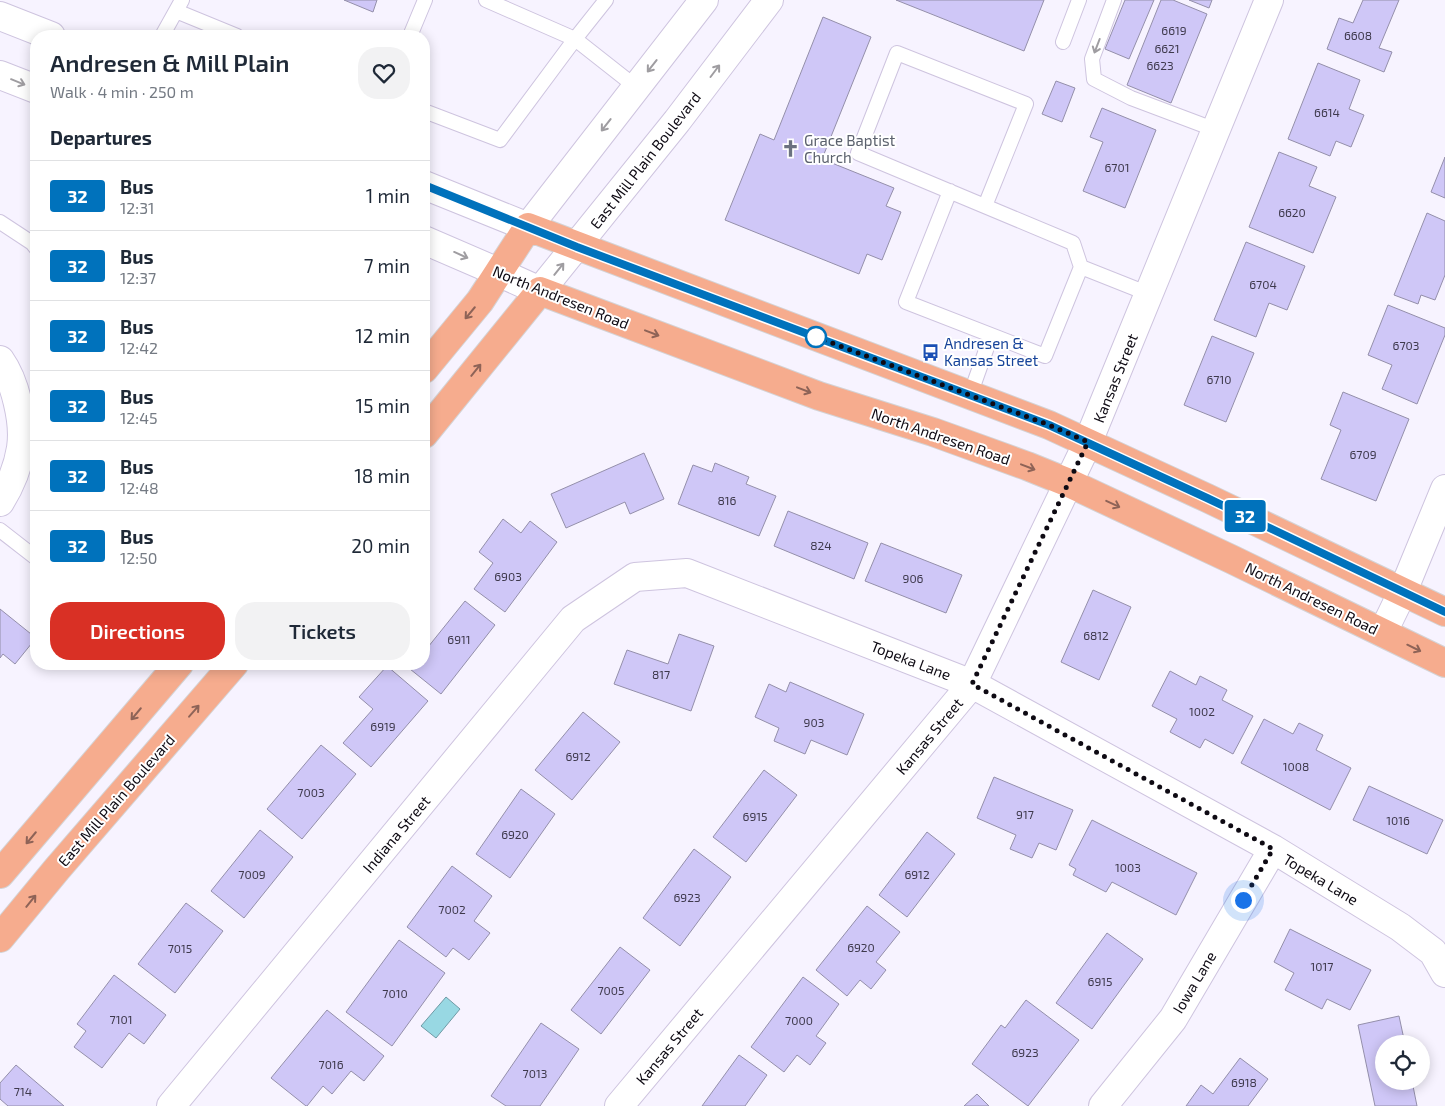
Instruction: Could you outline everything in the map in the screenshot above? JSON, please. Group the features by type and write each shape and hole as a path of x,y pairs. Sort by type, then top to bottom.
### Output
{"main road":[{"path":"430,362 480,301 528,227 1049,425 1445,612"},
{"name":"East Mill Plain Boulevard","path":"430,427 540,292"},
{"name":"North Andresen Road","path":"540,292 819,396 933,432 1069,483 1445,663"},
{"path":"0,874 174,670"},
{"name":"East Mill Plain Boulevard","path":"0,938 229,670"}],"street":[{"path":"430,187 528,227 704,0"},
{"name":"East Mill Plain Boulevard","path":"540,292 677,121 769,0"},
{"name":"Kansas Street","path":"619,1106 972,684 1088,442 1269,0"},
{"path":"0,16 36,30"},
{"path":"0,74 30,86"},
{"name":"North Andresen Road","path":"430,243 540,292"},
{"path":"0,360 6,368 20,407 21,447 10,486 0,502"},
{"path":"1383,632 1403,591 1445,489"},
{"name":"Topeka Lane","path":"635,577 687,573 972,684 1273,849 1400,927 1433,952 1445,973"},
{"name":"Indiana Street","path":"170,1106 573,619 635,577"},
{"name":"Iowa Lane","path":"1103,1106 1172,1019 1273,849"}],"lane":[{"path":"412,30 425,0"},
{"path":"486,0 575,38 636,87"},
{"path":"430,113 500,140 575,38 606,0"},
{"path":"1063,42 1079,0"},
{"path":"1114,0 1092,60 1094,79 1131,98 1216,130"},
{"path":"165,30 179,6 225,30"},
{"path":"950,191 906,302 1044,356 1081,267 1073,243 985,206 950,191 858,153 897,53 1026,104 985,206"},
{"path":"0,222 30,239"},
{"path":"1081,267 1149,294"},
{"path":"970,395 991,336"},
{"path":"0,530 30,553"}],"water":[{"path":"446,997 460,1009 436,1038 421,1026"}],"building":[{"path":"344,0 377,0 373,12"},
{"path":"896,0 1044,0 1024,51"},
{"path":"1125,0 1154,0 1129,59 1105,49"},
{"path":"1161,0 1173,0 1207,14 1171,103 1127,85"},
{"path":"1189,0 1212,0 1209,8"},
{"path":"1363,0 1399,0 1379,48 1392,52 1384,72 1327,49 1339,18 1353,23"},
{"name":"Grace Baptist Church","path":"823,17 871,37 822,159 894,188 886,206 901,212 882,260 867,254 859,274 725,220 760,134 774,140"},
{"path":"1318,63 1360,80 1349,109 1364,115 1351,147 1336,141 1330,156 1288,139"},
{"path":"1056,81 1075,88 1062,122 1042,114"},
{"path":"1102,108 1156,130 1125,208 1083,191 1103,142 1090,137"},
{"path":"1279,152 1317,167 1309,186 1336,197 1313,253 1249,227"},
{"path":"1445,157 1445,198 1431,192"},
{"path":"1427,213 1445,221 1445,275 1435,300 1421,295 1418,304 1394,295"},
{"path":"1246,242 1305,266 1287,310 1269,303 1256,337 1214,320"},
{"path":"1388,305 1445,328 1445,335 1417,404 1382,389 1392,365 1368,355"},
{"path":"1212,336 1254,353 1226,422 1184,405"},
{"path":"1343,392 1409,419 1376,501 1321,479 1341,430 1330,425"},
{"path":"644,453 664,499 630,514 625,502 566,528 551,494"},
{"path":"715,463 749,477 746,484 776,496 759,536 678,504 693,465 712,472"},
{"path":"788,511 868,543 854,579 774,546"},
{"path":"503,519 521,533 530,521 557,542 505,612 474,589 493,563 479,552"},
{"path":"881,543 962,575 946,613 865,581"},
{"path":"1093,590 1131,607 1099,680 1061,662"},
{"path":"465,601 495,625 441,694 411,670 430,670 430,645"},
{"path":"0,609 30,633 30,645 15,664 3,654 0,658"},
{"path":"679,634 714,646 691,711 614,684 627,650 668,664"},
{"path":"383,670 392,670 428,701 371,767 343,743 373,709 359,697"},
{"path":"1170,671 1196,685 1200,676 1227,690 1222,700 1253,716 1233,754 1205,739 1200,748 1170,732 1177,719 1152,706"},
{"path":"790,682 864,714 847,755 811,740 805,754 774,741 779,728 755,717 769,684 786,692"},
{"path":"583,712 620,742 572,800 535,770"},
{"path":"1264,719 1293,734 1299,723 1323,735 1316,750 1351,768 1330,810 1241,763"},
{"path":"321,745 356,774 302,839 267,809"},
{"path":"764,770 797,795 746,862 713,837"},
{"path":"994,777 1073,810 1056,850 1039,843 1032,858 1010,849 1016,835 977,818"},
{"path":"1369,786 1443,820 1427,854 1353,820"},
{"path":"521,789 555,814 510,878 476,854"},
{"path":"1092,820 1197,873 1176,915 1112,882 1106,892 1073,875 1076,869 1069,865"},
{"path":"260,830 293,857 244,918 211,891"},
{"path":"927,832 955,854 907,917 879,895"},
{"path":"694,849 731,877 680,946 643,918"},
{"path":"452,866 492,896 474,921 490,933 469,960 453,948 446,957 407,927"},
{"path":"186,903 223,931 175,993 138,964"},
{"path":"867,906 900,932 876,962 886,970 871,989 860,980 847,996 816,970"},
{"path":"1290,929 1371,970 1350,1010 1327,999 1322,1009 1285,990 1294,973 1274,962"},
{"path":"1107,933 1143,959 1092,1029 1056,1003"},
{"path":"399,940 445,973 392,1046 346,1012"},
{"path":"620,947 650,970 601,1034 571,1010"},
{"path":"114,975 166,1015 144,1044 129,1033 102,1068 74,1047 86,1031 77,1024"},
{"path":"803,977 839,1004 816,1036 826,1043 810,1065 797,1055 784,1072 751,1047"},
{"path":"1026,1000 1079,1040 1028,1106 972,1064 1001,1025 1005,1028"},
{"path":"327,1010 384,1056 364,1081 351,1071 332,1094 323,1086 306,1106 271,1078"},
{"path":"1399,1016 1403,1035 1375,1035 1375,1090 1414,1090 1417,1106 1375,1106 1358,1025"},
{"path":"541,1023 579,1049 540,1106 506,1106 491,1096"},
{"path":"739,1055 767,1075 745,1106 702,1106"},
{"path":"1240,1058 1268,1079 1248,1106 1186,1106 1201,1085 1213,1094"},
{"path":"16,1065 64,1106 8,1106 0,1099 0,1083"},
{"path":"977,1094 989,1106 964,1106"}],"bus line":[{"name":"32","path":"430,187 577,247 1049,425 1445,612"}],"place":[{"name":"Grace Baptist Church","path":"790,149"},
{"name":"Andresen & Kansas Street","path":"930,352"}],"route":[{"path":"816,337 1049,425 1088,442 972,684 1273,849 1243,900"}]}
